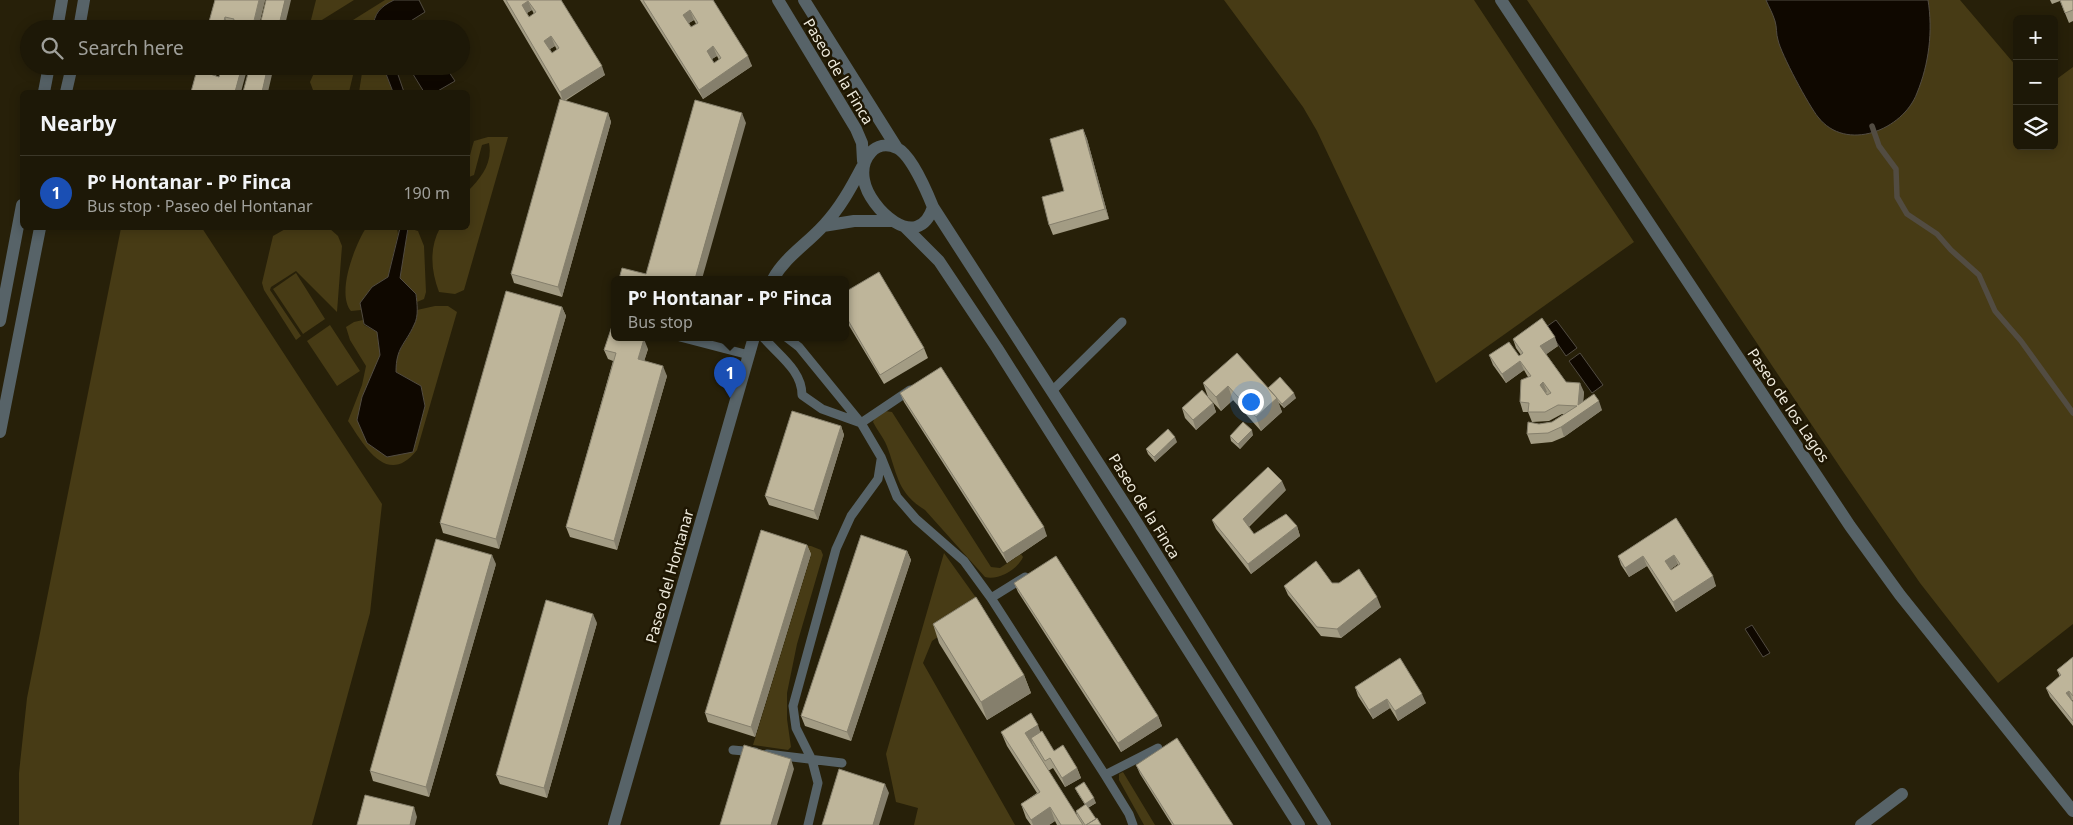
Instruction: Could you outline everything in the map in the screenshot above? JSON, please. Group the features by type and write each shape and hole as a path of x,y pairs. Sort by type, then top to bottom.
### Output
{"street":[{"path":"59,20 62,0"},
{"path":"81,20 84,0"},
{"name":"Paseo de la Finca","path":"778,0 856,129 862,143 863,164"},
{"name":"Paseo de la Finca","path":"804,0 897,148"},
{"name":"Paseo de los Lagos","path":"1501,0 1850,526 1900,595 2073,810"},
{"path":"44,90 47,75"},
{"path":"66,90 70,75"},
{"path":"775,276 803,243 823,226 845,198 863,164 876,149 886,146 897,148 905,156 926,189 933,207 930,216 923,223 915,227 905,227"},
{"path":"863,164 864,181 869,194 879,210 892,221 905,227 939,261 1300,825"},
{"name":"Paseo de la Finca","path":"933,207 1135,520 1325,825"},
{"path":"0,321 20,216"},
{"path":"823,226 854,221 892,221"},
{"path":"0,432 40,230"},
{"name":"Paseo del Hontanar","path":"614,825 753,341"},
{"path":"1861,825 1902,794"}],"lane":[{"path":"1052,392 1122,322"},
{"path":"695,341 749,355"},
{"path":"767,341 796,373 802,384 802,395 822,409 861,423"},
{"path":"791,341 799,347 861,423 882,457 897,497 916,519 964,561 991,598 1105,775 1129,814 1133,825"},
{"path":"861,423 912,388"},
{"path":"808,825 818,783 812,760 796,728 794,706 836,549 851,516 865,501 878,479 882,457"},
{"path":"991,598 1036,569"},
{"path":"1105,775 1158,748"},
{"path":"733,750 842,763"}],"shaded area":[{"path":"316,0 354,0 322,20 311,20"},
{"path":"385,0 394,0 379,11 375,20 353,20"},
{"path":"394,0 419,0 425,12 412,20 375,20 376,15 385,5"},
{"path":"1224,0 1474,0 1634,242 1436,383 1317,131 1303,107"},
{"path":"1527,0 1960,0 2013,62 2013,150 2058,150 2058,78 2073,67 2073,624 1998,683 1920,583 1844,473"},
{"path":"1766,0 1928,0 1930,35 1927,59 1921,82 1910,106 1900,117 1887,126 1873,132 1858,135 1843,134 1830,128 1814,111 1790,68 1780,47 1775,21"},
{"path":"313,75 353,75 349,90 313,90 310,82"},
{"path":"362,75 386,75 392,90 359,90"},
{"path":"386,75 398,75 403,90 392,90"},
{"path":"414,75 451,75 455,81 439,90 423,90"},
{"path":"488,137 508,137 464,290 455,294 439,292 432,260 436,236 439,230 470,230 470,189 488,164 489,143 482,145 474,175 470,177 470,154 474,141"},
{"path":"121,230 203,230 382,504 370,613 312,825 19,825 19,773 27,698"},
{"path":"284,230 331,230 338,236 342,246 337,312 296,271 271,287 270,290 301,336 296,340 264,290 262,283 273,236"},
{"path":"365,230 397,230 398,234 388,277 372,287 360,303 361,310 351,311 345,293 346,281 352,257"},
{"path":"400,230 408,230 400,278 416,294 417,318 399,351 396,372 421,386 425,406 413,452 387,457 367,443 357,420 362,397 380,355 377,332 364,324 360,303 372,287 388,277"},
{"path":"408,230 418,231 424,246 426,292 424,299 417,302 416,294 400,278"},
{"path":"296,273 325,319 303,334 273,289"},
{"path":"435,306 448,306 457,312 417,450 406,461 396,465 386,464 369,451 348,421 362,385 366,366 350,340 346,327 354,322 363,320 364,325 377,332 380,355 372,376 413,452 425,406 421,386 396,372 396,364 400,351 415,323 417,310"},
{"path":"1556,320 1577,348 1566,356 1546,327"},
{"path":"330,325 360,371 337,386 307,341"},
{"path":"1580,353 1603,385 1592,393 1569,361"},
{"path":"885,411 892,412 991,567 1000,568 1021,554 1023,557 1017,566 1001,576 985,577 925,510 909,497 900,484 887,445 873,422 875,417"},
{"path":"799,545 811,546 821,550 823,555 797,644 787,693 787,719 791,747 788,750 753,745 811,555"},
{"path":"944,553 982,606 932,641 923,663 1015,825 914,825 918,808 896,802 886,754"},
{"path":"1752,625 1770,653 1763,657 1745,629"},
{"path":"1123,772 1155,825 1144,825 1119,780 1119,774"}],"building":[{"path":"215,0 259,0 254,20 234,20 225,17 224,20 209,20"},
{"path":"266,0 285,0 280,20 261,20"},
{"path":"506,0 561,0 602,66 560,92","holes":["528,1 536,12 529,17 522,5","551,36 559,48 552,53 544,41"]},
{"path":"643,0 713,0 748,56 699,90","holes":["690,10 698,23 691,27 683,15","713,46 721,58 714,63 707,51"]},
{"path":"2060,0 2073,0 2073,10 2065,13"},
{"path":"196,75 219,77 220,75 240,75 236,90 192,90"},
{"path":"248,75 266,75 262,90 244,90"},
{"path":"560,99 608,113 558,287 511,274"},
{"path":"695,100 742,113 696,276 620,276 622,268 646,274"},
{"path":"1083,129 1105,209 1049,225 1042,197 1064,191 1050,139"},
{"path":"879,272 924,348 880,375 849,322 849,290"},
{"path":"506,291 562,307 496,539 440,523"},
{"path":"1542,318 1555,337 1540,346 1566,382 1580,383 1578,405 1594,394 1599,401 1561,427 1548,433 1527,434 1528,422 1539,424 1552,422 1577,406 1558,405 1545,412 1528,412 1529,403 1520,402 1521,380 1531,376 1520,361 1502,374 1489,355 1509,342 1519,356 1523,353 1513,339","holes":["1543,382 1551,393 1547,395 1540,385"]},
{"path":"611,329 611,341 643,341 638,359 663,366 614,541 566,527 616,353 604,350"},
{"path":"1237,353 1277,398 1256,417 1228,386 1216,397 1203,383"},
{"path":"941,367 1044,527 1003,553 900,393"},
{"path":"1280,377 1294,393 1282,404 1268,388"},
{"path":"1202,390 1213,403 1193,420 1182,408"},
{"path":"792,411 841,426 814,511 765,496"},
{"path":"1243,422 1252,430 1238,444 1230,436"},
{"path":"1168,429 1175,437 1154,457 1146,449"},
{"path":"1268,467 1282,481 1243,519 1254,534 1286,514 1297,526 1248,564 1212,520"},
{"path":"1676,518 1713,576 1673,602 1643,556 1625,568 1618,556","holes":["1674,555 1680,564 1671,570 1665,561"]},
{"path":"761,530 807,545 751,727 705,713"},
{"path":"861,535 907,551 847,732 801,716"},
{"path":"436,539 492,555 426,787 370,771"},
{"path":"1056,556 1158,716 1118,743 1014,583"},
{"path":"1316,561 1332,583 1339,583 1359,569 1377,597 1337,629 1317,627 1284,586"},
{"path":"976,597 1024,675 981,702 933,624"},
{"path":"546,600 593,614 544,788 496,775"},
{"path":"2073,657 2073,696 2069,691 2066,693 2073,702 2073,721 2046,688 2061,675 2057,670"},
{"path":"1400,658 1422,694 1395,711 1387,699 1369,710 1355,687"},
{"path":"1031,713 1038,725 1025,733 1083,825 1061,825 1050,807 1031,820 1021,804 1040,792 1001,732"},
{"path":"1042,731 1054,751 1063,745 1077,768 1062,778 1050,758 1045,761 1031,738"},
{"path":"1177,738 1233,825 1174,825 1136,765"},
{"path":"744,745 791,759 771,825 720,825"},
{"path":"839,769 885,784 873,825 822,825"},
{"path":"1084,782 1094,798 1085,804 1075,788"},
{"path":"365,795 414,807 410,825 357,825"},
{"path":"1086,804 1096,819 1085,825 1076,811"},
{"path":"1097,818 1101,825 1086,825"}],"waterway":[{"path":"1872,126 1879,146 1896,169 1897,197 1907,214 1937,234 1951,250 1979,275 1995,311 2021,341 2073,413"}],"place":[{"name":"Pº Hontanar - Pº Finca","path":"730,398"}]}
